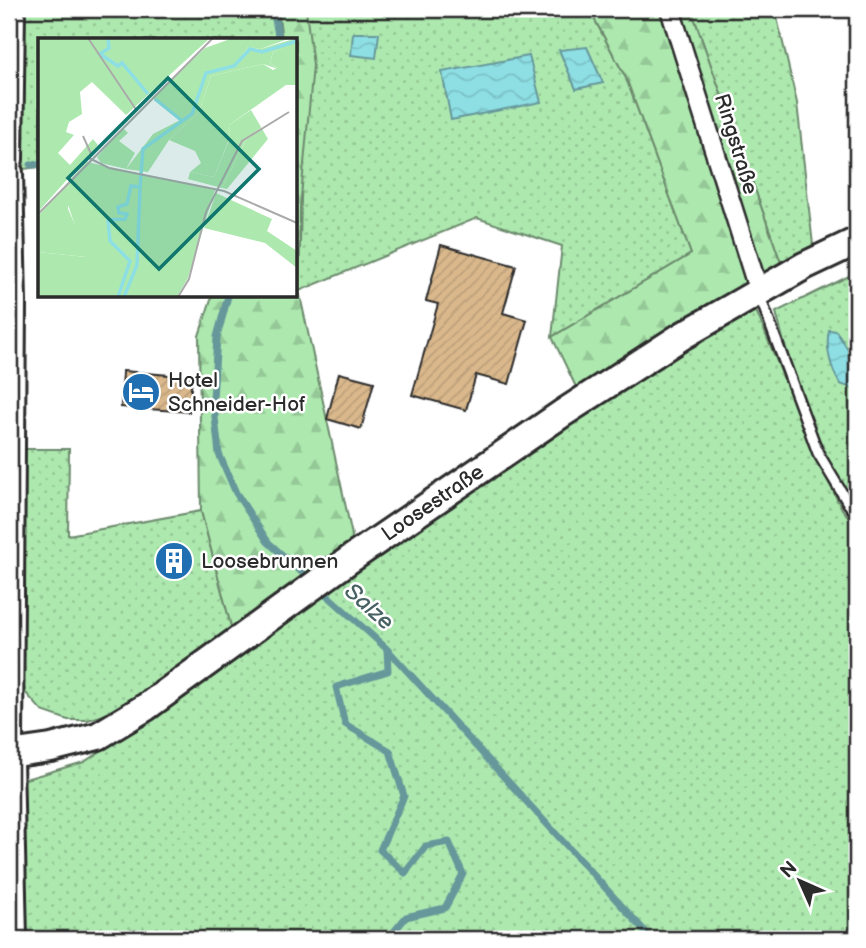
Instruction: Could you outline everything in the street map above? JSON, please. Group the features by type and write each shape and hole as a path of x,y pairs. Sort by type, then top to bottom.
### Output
{"street":[{"path":"9,159 11,9"},
{"name":"Ringstraße","path":"670,9 759,292"},
{"path":"9,173 9,742"},
{"name":"Loosestraße","path":"9,754 51,748 97,736 146,707 349,560 563,413 682,336 804,266 857,242"},
{"path":"9,760 13,939"}],"lane":[{"path":"759,292 818,453 857,514"}],"green space":[{"path":"25,9 278,9 282,38 38,38 38,167 23,169"},
{"path":"278,9 305,9 313,65 300,208 299,291 353,540 232,630 201,511 199,336 211,298 298,298 298,38 282,38"},
{"path":"305,9 589,9 626,78 691,254 552,337 562,246 477,218 299,291"},
{"path":"589,9 691,9 781,263 576,387 552,337 691,254 626,78"},
{"path":"691,9 775,9 797,103 813,245 781,263"},
{"path":"857,272 857,508 827,457 810,416 794,375 776,312"},
{"path":"755,308 815,455 842,509 857,527 857,939 19,939 15,782 84,762 195,689 471,489 609,397"},
{"path":"23,449 69,449 68,535 201,511 232,630 146,691 110,713 88,720 68,720 42,711 25,692 19,662"}],"water":[{"path":"353,33 379,33 376,58 351,55"},
{"path":"587,47 603,83 576,89 559,50"},
{"path":"529,56 541,102 451,120 442,72"},
{"path":"829,330 836,331 857,364 857,385 852,388 840,384 834,372 828,351"}],"building":[{"path":"441,245 516,266 503,313 527,320 509,384 476,375 466,410 412,395 438,304 426,301"},
{"path":"123,371 192,377 189,412 121,407"},
{"path":"339,373 374,382 361,429 327,419"}],"waterway":[{"name":"Salze","path":"273,9 279,38"},
{"path":"31,165 38,164"},
{"name":"Salze","path":"227,298 217,337 213,399 219,454 236,493 268,542 387,649 388,671 336,687 345,724 390,751 404,796 380,850 405,873 426,846 449,842 463,874 445,908 406,917 388,939"},
{"path":"387,649 652,939"}],"place":[{"name":"Hotel Schneider-Hof","path":"141,392"},
{"name":"Loosebrunnen","path":"174,561"}]}
